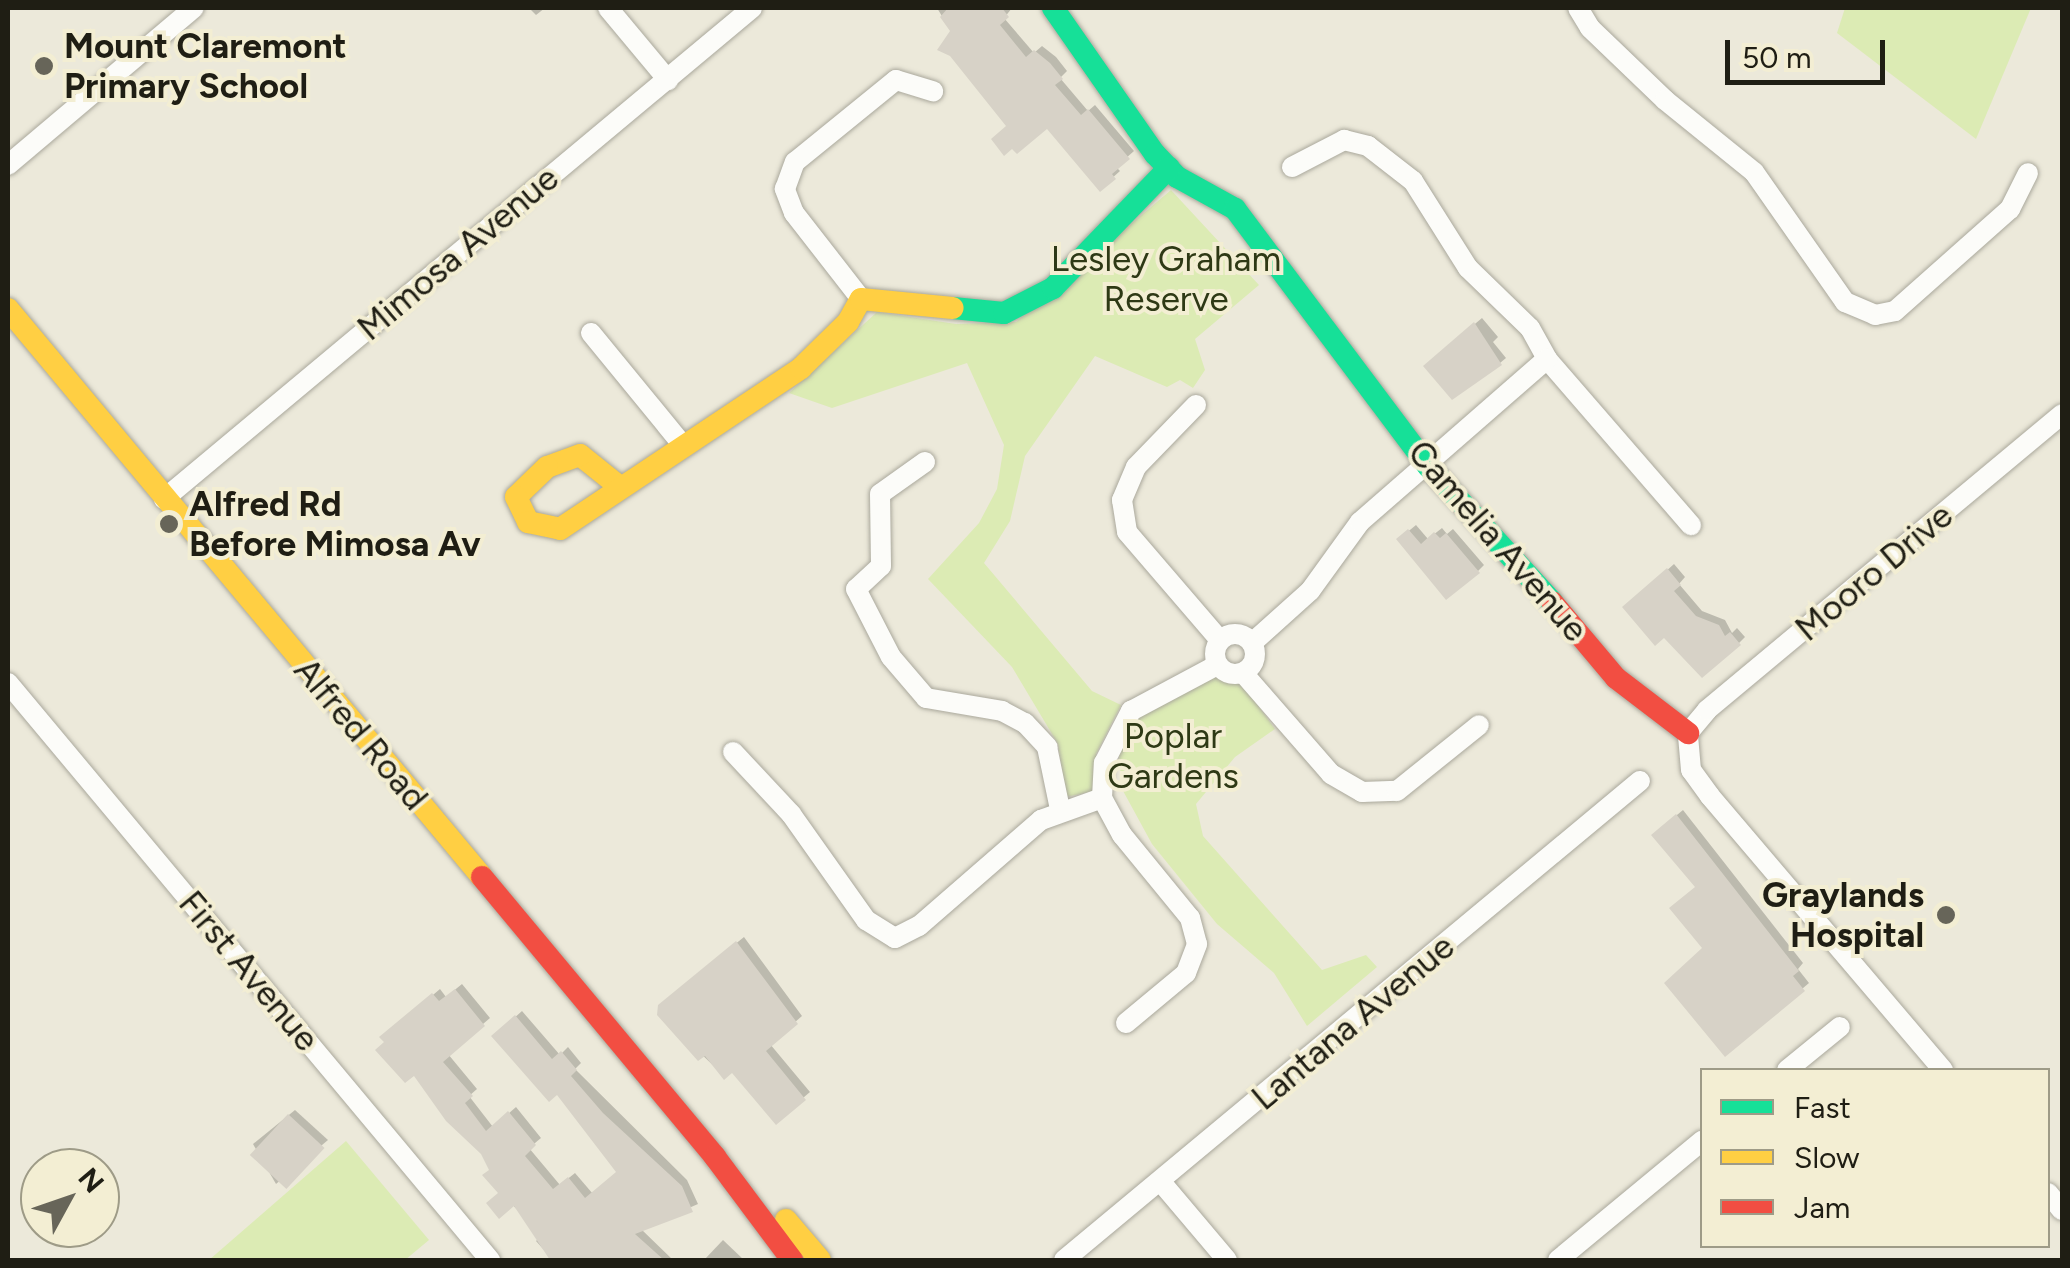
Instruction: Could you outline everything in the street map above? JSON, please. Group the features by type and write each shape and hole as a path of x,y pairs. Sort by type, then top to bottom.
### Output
{"street":[{"path":"8,166 194,8"},
{"path":"608,8 668,80"},
{"name":"Mimosa Avenue","path":"164,499 752,8"},
{"name":"Camelia Avenue","path":"1053,8 1100,81 1126,106 1169,168 1235,209 1428,466 1516,558 1616,678 1688,734"},
{"path":"1578,8 1590,28 1666,100 1754,172 1845,302 1875,315 1894,311 2010,209 2028,173"},
{"path":"933,91 896,80 795,162 785,189 794,213 861,299 1004,313 1053,288 1169,168"},
{"path":"1292,167 1344,140 1368,146 1412,181 1468,268 1530,328 1547,359 1692,525"},
{"path":"620,487 682,444 733,418 801,368 848,322 861,299"},
{"name":"Alfred Road","path":"8,309 716,1157 792,1260"},
{"path":"591,333 682,444"},
{"path":"1252,643 1310,592 1360,522 1547,359"},
{"path":"1196,405 1136,467 1122,500 1126,532 1220,640 1217,664"},
{"name":"Mooro Drive","path":"1688,734 1707,710 2062,414"},
{"path":"926,462 880,494 881,566 856,589 892,657 926,698 1002,711 1047,747 1060,809"},
{"path":"1220,640 1232,634 1252,643"},
{"path":"1217,664 1228,674 1242,673 1253,663 1252,643"},
{"path":"1126,1023 1186,973 1197,944 1190,918 1122,835 1102,798 1104,763 1131,711 1217,664"},
{"path":"1242,673 1332,774 1362,792 1397,790 1480,725"},
{"name":"First Avenue","path":"8,682 490,1260"},
{"path":"1688,734 1691,770 1710,796 1941,1068"},
{"path":"733,752 791,814 866,920 895,938 919,926 1060,809 1102,798"},
{"name":"Lantana Avenue","path":"1064,1260 1640,781"},
{"path":"1789,1068 1840,1027"},
{"path":"1558,1260 1700,1143"},
{"name":"Alfred Road","path":"716,1157 769,1200 820,1260"},
{"path":"1161,1182 1228,1260"}],"green space":[{"path":"1845,8 2031,8 1976,139 1837,33"},
{"name":"Lesley Graham Reserve","path":"1171,190 1259,285 1195,339 1205,370 1193,388 1180,380 1167,387 1095,356 1025,456 1010,521 984,563 1092,691 1121,705 1096,754 1095,791 1066,797 1058,744 1012,667 928,579 979,523 997,489 1004,445 967,363 832,408 789,393 877,312 956,324 1016,322"},
{"name":"Poplar Gardens","path":"1208,669 1241,682 1275,729 1235,757 1196,804 1203,836 1322,970 1366,955 1377,967 1307,1026 1274,973 1217,924 1152,844 1122,789 1119,755 1137,716"},
{"path":"346,1141 429,1240 405,1260 209,1260"}],"building":[{"path":"948,8 1002,8 1009,17 1000,25 1026,57 1034,50 1050,63 1063,79 1055,85 1081,115 1088,109 1130,159 1112,174 1116,179 1100,192 1047,129 1017,154 1012,149 1004,156 991,139 1006,126 950,56 937,50 950,31 940,17"},
{"path":"1474,322 1502,365 1452,400 1423,366"},
{"path":"1408,529 1421,544 1434,532 1440,538 1446,533 1480,573 1446,600 1396,539"},
{"path":"1667,568 1681,585 1674,591 1696,616 1719,625 1725,636 1730,632 1741,645 1702,678 1664,638 1655,646 1622,607"},
{"path":"1676,814 1799,971 1793,976 1805,991 1725,1057 1664,983 1702,948 1669,908 1695,887 1651,835"},
{"path":"736,941 798,1024 766,1051 806,1100 776,1125 732,1073 724,1080 705,1056 698,1061 657,1015 658,1005"},
{"path":"455,989 485,1026 443,1062 473,1096 465,1103 486,1131 508,1111 536,1145 525,1156 553,1189 568,1177 585,1198 616,1172 557,1095 549,1102 491,1036 515,1015 552,1059 561,1051 577,1070 571,1076 603,1113 682,1186 693,1212 635,1234 664,1260 550,1260 514,1206 499,1219 486,1203 498,1193 482,1175 489,1170 481,1154 446,1121 414,1076 405,1083 375,1050 384,1042 379,1037 432,993 439,1001"},
{"path":"288,1114 325,1148 286,1189 250,1155"}],"traffic: fast":[{"path":"1053,8 1155,154 1177,177 1235,209 1428,466 1552,602"},
{"path":"953,308 1004,313 1053,288 1169,168"}],"traffic: slow":[{"path":"620,487 580,455 547,467 516,497 528,522 560,529 801,368 848,322 861,299 953,308"},
{"path":"8,309 482,877"},
{"path":"786,1220 820,1260"}],"traffic: jam":[{"path":"1552,602 1616,678 1688,733"},
{"path":"482,877 715,1157 792,1260"}],"place":[{"name":"Mount Claremont Primary School","path":"44,66"},
{"name":"Alfred Rd Before Mimosa Av","path":"169,524"},
{"name":"Graylands Hospital","path":"1946,915"}]}
